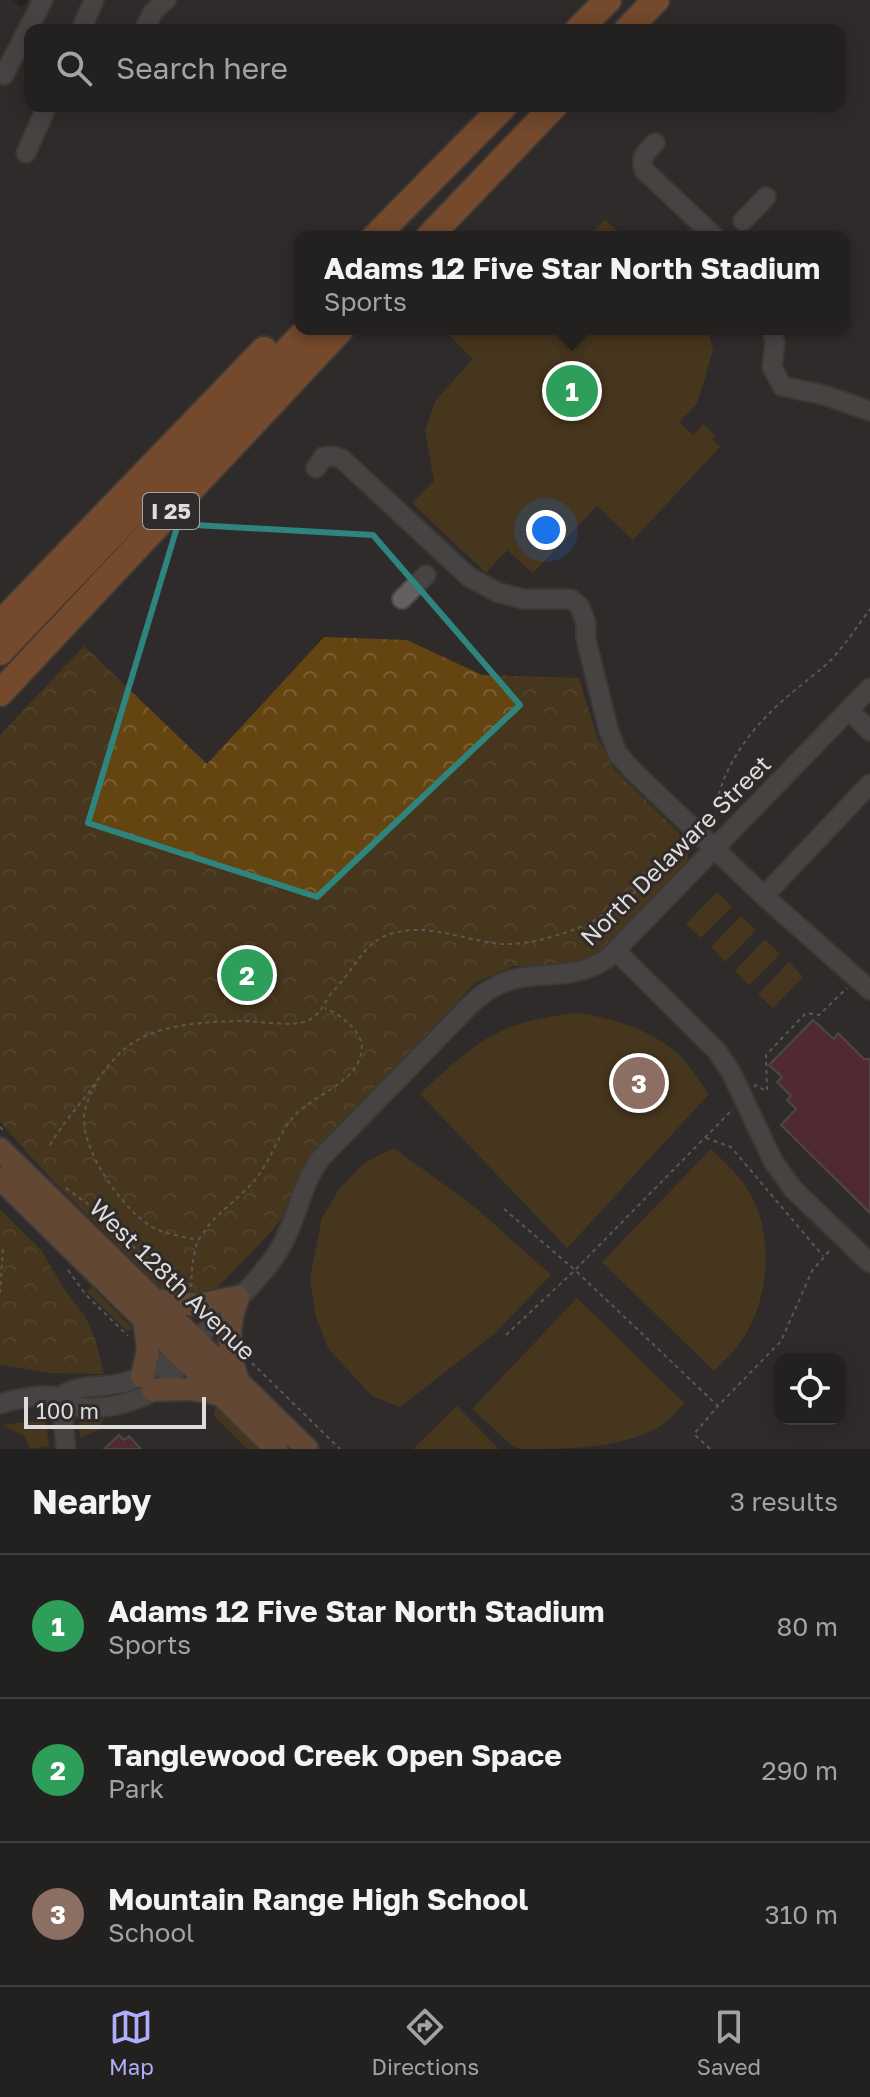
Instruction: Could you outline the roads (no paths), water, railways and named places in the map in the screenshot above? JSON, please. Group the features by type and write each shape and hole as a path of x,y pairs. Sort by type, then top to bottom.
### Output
{"highway":[{"path":"584,24 608,0"},
{"path":"600,24 622,0"},
{"path":"619,24 641,0"},
{"path":"633,24 656,0"},
{"path":"381,231 498,112"},
{"path":"402,231 515,112"},
{"path":"421,231 534,112"},
{"path":"435,231 548,112"},
{"name":"I 25","path":"0,624 294,319"},
{"path":"0,652 302,335"},
{"path":"0,672 321,335"},
{"name":"I 25","path":"0,693 335,335"}],"main road":[{"name":"West 128th Avenue","path":"4,1141 149,1310"},
{"name":"West 128th Avenue","path":"0,1178 149,1310 230,1389 307,1449"},
{"path":"238,1297 228,1336 230,1389 183,1388 148,1383 149,1310 238,1297"},
{"name":"West 128th Avenue","path":"230,1389 276,1449"}],"street":[{"path":"29,24 43,0"},
{"path":"84,24 94,0"},
{"path":"147,24 153,12 166,0"},
{"path":"1,74 24,33"},
{"path":"26,153 44,112"},
{"path":"655,143 643,154 644,170 709,231"},
{"path":"743,221 766,197"},
{"path":"773,335 775,343 772,367 782,386 824,395 870,411"},
{"path":"316,468 323,457 342,459 469,577 499,593 524,599 571,599 580,607 608,728 617,753 633,771 715,839 764,896 864,984"},
{"path":"402,599 426,575"},
{"name":"North Delaware Street","path":"0,1404 25,1398 61,1397 74,1387 148,1383 166,1358 188,1347 270,1263 281,1247 309,1175 320,1159 476,998 504,980 584,971 600,964 616,951 715,839 870,688"},
{"path":"849,710 870,731"},
{"path":"764,896 870,784"},
{"path":"616,951 716,1050 731,1072 773,1161 793,1189 870,1263"},
{"path":"61,1397 66,1449"}],"place":[{"name":"Adams 12 Five Star North Stadium","path":"572,391"},
{"name":"Tanglewood Creek Open Space","path":"247,975"},
{"name":"Mountain Range High School","path":"639,1083"}]}
